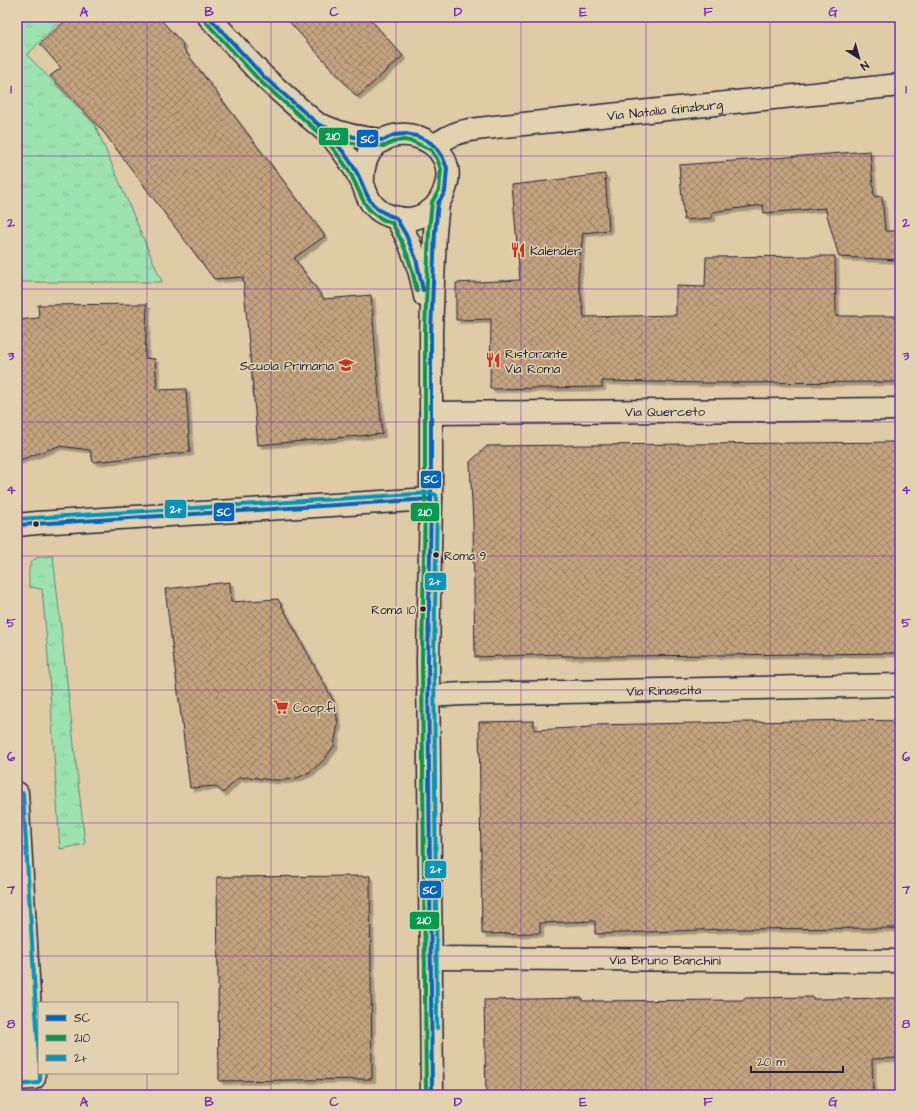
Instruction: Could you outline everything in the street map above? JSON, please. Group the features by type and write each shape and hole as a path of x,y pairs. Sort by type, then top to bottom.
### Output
{"street":[{"path":"209,17 264,77 319,124 342,150 363,184"},
{"name":"Via Natalia Ginzburg","path":"435,146 450,135 466,131 900,85"},
{"path":"319,124 334,131 354,137 384,140"},
{"path":"405,134 421,138 435,146 442,156 447,168 447,180 444,192 438,203 426,214 412,219 396,218 384,214 374,206 367,196 363,184 362,174 364,164 372,150 384,140 405,134"},
{"path":"432,1095 428,696 431,499 430,332 438,203"},
{"path":"396,218 406,235 416,258 424,292 430,332"},
{"name":"Via Querceto","path":"431,413 900,410"},
{"path":"17,525 431,499"},
{"name":"Via Rinascita","path":"428,696 900,685"},
{"path":"17,793 34,1078 17,1079"},
{"name":"Via Bruno Banchini","path":"431,958 900,961"}],"green space":[{"path":"17,17 64,17 27,55 95,125 162,282 17,282"},
{"path":"53,556 85,844 60,849 47,643 42,589 29,587 29,567 31,563 38,558"}],"building":[{"path":"69,17 158,17 184,45 182,47 325,236 294,258 324,299 371,295 382,434 258,445 243,277 214,279 102,130 50,76 61,68 40,44"},
{"path":"285,17 368,17 403,56 357,97"},
{"path":"870,151 874,197 882,196 885,231 900,231 900,260 839,257 825,208 764,213 763,205 712,212 712,218 684,220 679,165"},
{"path":"605,174 609,230 583,233 578,277 584,317 676,315 676,286 705,287 706,257 835,256 836,316 900,316 900,382 709,383 602,381 602,387 490,389 491,319 456,320 456,283 520,280 512,185"},
{"path":"147,304 145,358 155,359 157,390 186,389 190,452 93,462 90,450 59,446 17,461 17,320 39,318 38,305"},
{"path":"900,442 900,653 626,656 562,656 562,654 475,657 473,523 470,462 487,446"},
{"path":"230,582 231,602 278,599 334,702 338,723 334,746 324,760 310,772 297,778 285,780 250,777 238,778 223,793 215,786 190,788 165,589"},
{"path":"856,720 900,721 900,928 725,929 595,934 595,921 540,923 540,933 482,934 479,722 534,721 534,730 591,727 591,725"},
{"path":"370,876 372,1079 219,1081 217,877"},
{"path":"813,997 813,999 900,998 900,1058 872,1059 873,1095 486,1095 484,1000 582,998 582,1001 744,1000 744,998"}],"transit line":[{"name":"SC","path":"209,17 264,77 319,125 354,137 370,139 384,140 394,135 405,134 416,136 435,146 442,156 447,168 445,192 438,203 435,232 431,332 431,499 428,660 432,1095"},
{"name":"210","path":"205,21 260,81 316,130 352,143 385,146 396,141 405,140 414,142 431,150 441,169 439,190 432,202 429,231 425,332 425,499 422,660 426,1095"},
{"name":"SC","path":"313,120 340,147 353,166 372,203 385,214 396,218 406,235 416,259 423,290"},
{"name":"210","path":"309,124 336,152 349,171 368,208 374,214 392,223 408,256 417,291"},
{"name":"2+","path":"17,519 431,493 436,495 434,660 437,1028"},
{"name":"SC","path":"17,525 431,499"},
{"name":"2+","path":"23,793 38,1044"},
{"name":"2+","path":"17,1085 37,1083 40,1080 40,1074"}],"place":[{"name":"Kalender","path":"518,250"},
{"name":"Ristorante Via Roma","path":"493,360"},
{"name":"Scuola Primaria","path":"346,365"},
{"name":"Roma 9","path":"436,555"},
{"name":"Roma 10","path":"423,609"},
{"name":"Coop.fi","path":"281,707"}]}
